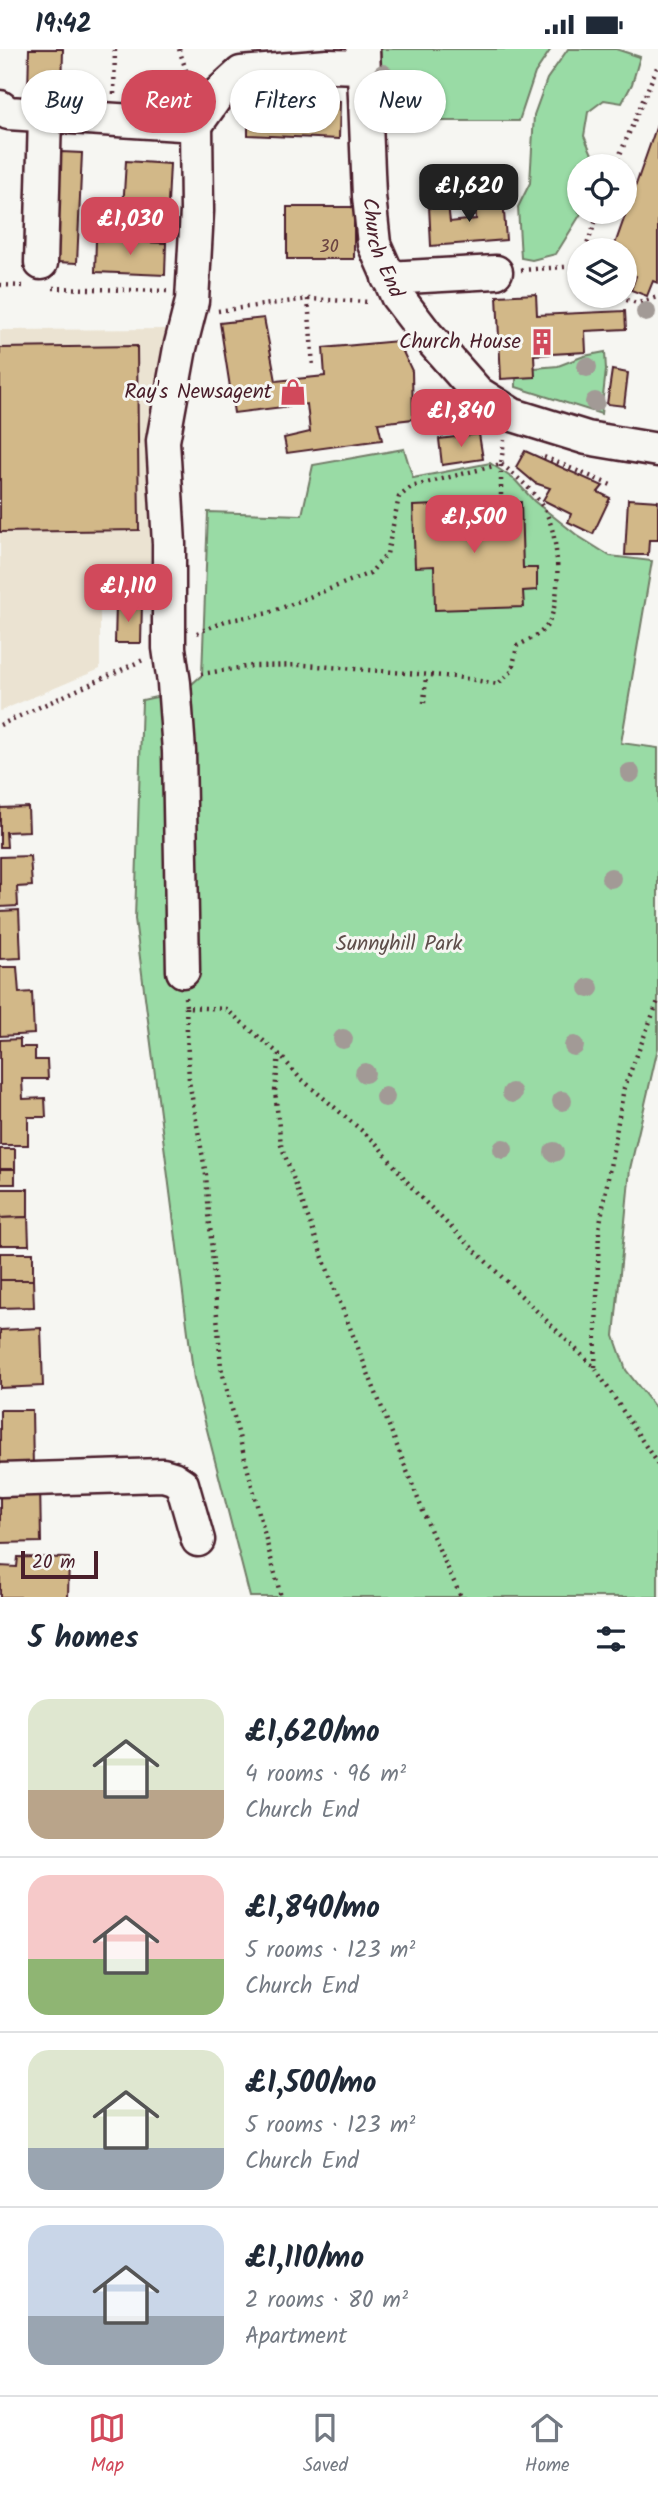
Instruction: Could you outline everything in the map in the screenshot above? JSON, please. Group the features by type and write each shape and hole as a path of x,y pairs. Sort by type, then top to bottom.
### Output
{"street":[{"path":"216,97 242,61 328,66 363,58"},
{"name":"Church End","path":"363,58 369,196 381,290 397,296 478,393 513,415 587,438 658,450"},
{"path":"0,107 8,113 21,114"},
{"path":"107,120 121,120"},
{"path":"42,279 45,133"},
{"path":"183,971 178,751 169,648 169,544 163,441 180,348 192,301 197,211 196,133"},
{"path":"381,290 496,272"},
{"path":"0,1479 163,1475 173,1478 182,1484 198,1540"}],"path":[{"path":"114,120 116,49"},
{"path":"620,154 658,65"},
{"path":"496,272 567,267"},
{"path":"0,285 42,279 177,291 206,312 381,290"},
{"path":"637,303 658,297"},
{"path":"308,299 313,367"},
{"path":"496,437 515,445"},
{"path":"501,503 504,440"},
{"path":"537,454 611,485"},
{"path":"0,725 225,621 268,614 370,573 387,554 399,497 411,487 501,464"},
{"path":"174,683 200,674 252,666 304,665 456,677 498,684 512,671 517,646 534,637 547,625 555,600 557,558 548,517 527,485 501,464"},
{"path":"424,703 426,676"},
{"path":"183,971 189,1081 206,1175 221,1367 281,1597"},
{"path":"595,1367 600,1229 624,1088 658,1001"},
{"path":"186,1007 226,1009 279,1054 299,1077 375,1142 418,1195 595,1367 658,1465"},
{"path":"279,1054 275,1091 281,1145 335,1290 432,1534 461,1597"}],"shaded area":[{"path":"167,329 150,442 150,598 100,596 100,669 0,711 0,330"}],"green space":[{"path":"379,49 551,49 535,73 519,121 446,121 446,70 379,70"},
{"path":"568,49 616,49 640,57 632,84 622,103 604,100 588,112 584,136 592,154 567,154 567,224 575,224 556,254 532,260 521,258 518,207 530,183 534,115 547,79"},
{"path":"605,352 606,370 601,414 516,387 516,378 523,369 558,366 584,356"},
{"name":"Sunnyhill Park","path":"404,449 413,478 490,463 515,480 534,501 578,536 610,556 652,561 621,743 658,748 658,1048 630,1169 614,1336 626,1370 658,1411 658,1597 250,1597 194,1379 135,919 142,700 184,691 202,675 208,512 302,515 313,465"}],"building":[{"path":"29,49 63,49 63,70 29,70"},
{"path":"658,122 658,283 653,281 647,296 637,292 637,238 617,238 622,224 637,224 637,182"},
{"path":"248,133 339,133 339,139"},
{"path":"61,152 82,153 77,263 56,262"},
{"path":"126,161 170,164 166,243 121,241"},
{"path":"503,197 506,240 431,246 429,206 448,204 450,222 476,219 475,199"},
{"path":"287,207 354,207 354,259 287,259"},
{"path":"96,240 166,243 165,275 95,272"},
{"name":"Church House","path":"536,294 537,315 625,311 626,329 585,331 586,352 534,355 535,377 501,379 497,296"},
{"path":"264,318 276,381 325,376 323,348 398,341 412,371 413,419 378,423 382,440 287,453 284,438 310,432 307,404 234,413 220,323"},
{"path":"137,346 139,530 0,532 0,348"},
{"path":"612,370 628,373 624,406 607,404"},
{"path":"479,434 483,459 442,465 439,439"},
{"path":"525,451 603,486 598,492 610,498 593,534 568,522 571,514 543,500 550,488 535,483 516,467"},
{"path":"628,499 658,501 658,540 649,540 648,555 625,555"},
{"path":"521,502 523,568 537,568 537,590 523,591 524,607 435,610 434,566 415,567 413,506"},
{"path":"116,604 142,604 141,643 115,643"},
{"path":"28,807 29,831 6,832 7,847 0,847 0,808"},
{"path":"30,856 32,886 17,887 18,906 0,907 0,857"},
{"path":"19,910 21,958 0,959 0,911"},
{"path":"0,967 17,967 19,993 32,992 34,1034 0,1036"},
{"path":"20,1039 20,1047 35,1047 35,1060 47,1060 48,1079 22,1079 23,1099 45,1098 46,1117 28,1117 28,1145 0,1145 0,1040"},
{"path":"0,1149 15,1149 15,1169 0,1169"},
{"path":"0,1169 15,1169 15,1184 0,1184"},
{"path":"0,1189 28,1189 28,1217 0,1218"},
{"path":"28,1217 29,1245 0,1245 0,1218"},
{"path":"0,1253 33,1253 33,1280 0,1280"},
{"path":"0,1280 33,1280 34,1307 0,1308"},
{"path":"41,1328 43,1386 0,1388 0,1330"},
{"path":"0,1410 32,1410 33,1469 0,1470"},
{"path":"40,1481 41,1542 0,1543 0,1482"},
{"path":"18,1557 69,1558 68,1597 0,1597 0,1566 17,1567"}],"place":[{"name":"Church House","path":"542,342"},
{"name":"Ray's Newsagent","path":"293,392"}]}
